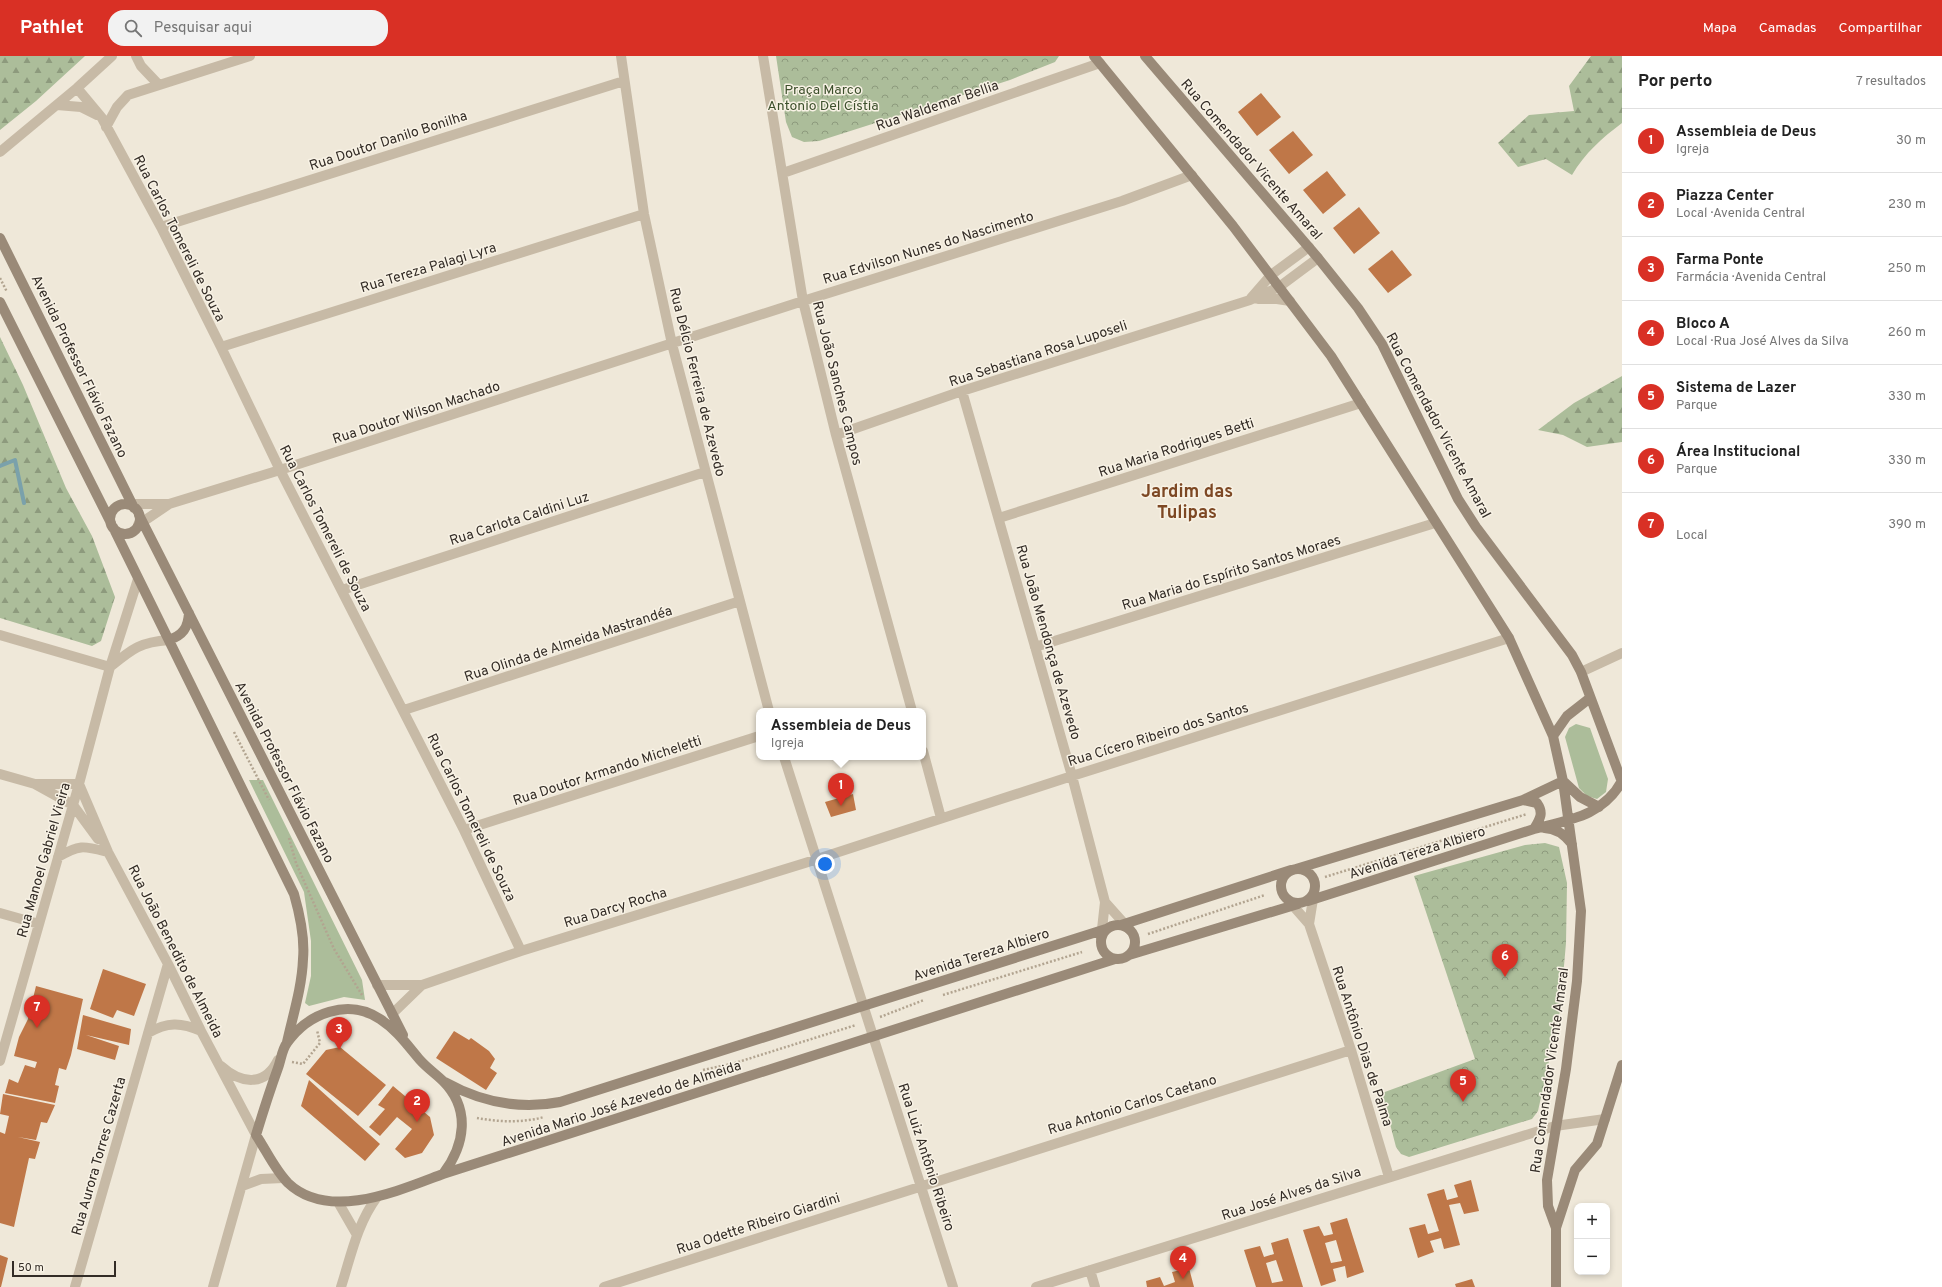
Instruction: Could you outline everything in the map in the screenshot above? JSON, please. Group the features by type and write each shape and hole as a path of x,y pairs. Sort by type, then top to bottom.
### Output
{"street":[{"path":"0,152 58,105 112,56"},
{"path":"136,56 141,66 158,84"},
{"path":"58,105 81,107 104,123 128,95 158,84 250,56"},
{"name":"Rua Délcio Ferreira de Azevedo","path":"621,56 644,214 672,344 768,708"},
{"name":"Rua João Sanches Campos","path":"763,56 803,301 836,435 911,708"},
{"name":"Rua Comendador Vicente Amaral","path":"1145,56 1309,247 1354,303 1382,344 1458,499 1476,527 1572,655 1581,672 1622,782 1613,796 1599,807 1569,821"},
{"name":"Rua Waldemar Bellia","path":"783,173 1097,60"},
{"name":"Rua Comendador Vicente Amaral","path":"1097,60 1192,175 1271,275 1331,356 1509,638 1553,736 1563,781 1581,911 1577,981 1566,1069 1546,1180 1548,1206 1556,1228"},
{"name":"Rua Doutor Danilo Bonilha","path":"161,227 624,81"},
{"name":"Rua Carlos Tomereli de Souza","path":"77,88 104,123 161,227 280,470 464,830 522,951"},
{"name":"Rua Edvilson Nunes do Nascimento","path":"672,344 803,301 1122,201 1192,175"},
{"name":"Rua Tereza Palagi Lyra","path":"221,347 644,214"},
{"name":"Avenida Professor Flávio Fazano","path":"0,238 135,513 189,613 406,1042"},
{"path":"1250,300 1271,275 1309,247"},
{"name":"Rua Sebastiana Rosa Luposeli","path":"836,435 962,391 1250,300 1280,287 1318,258"},
{"name":"Rua Sebastiana Rosa Luposeli","path":"1250,300 1266,298 1290,301"},
{"path":"0,302 294,894 300,920 304,959 286,1044 256,1135 213,1287"},
{"name":"Rua Doutor Wilson Machado","path":"135,513 280,470 672,344"},
{"name":"Rua João Mendonça de Azevedo","path":"962,391 1072,776 1105,902 1103,932"},
{"name":"Rua Maria Rodrigues Betti","path":"999,518 1361,403"},
{"name":"Rua Carlota Caldini Luz","path":"342,590 705,472"},
{"name":"Rua Doutor Wilson Machado","path":"135,513 169,504"},
{"path":"115,508 135,513 133,531 126,533 119,532 112,525 110,515 115,508"},
{"name":"Rua Maria do Espírito Santos Moraes","path":"1035,647 1435,523"},
{"name":"Rua Manoel Gabriel Vieira","path":"1,1055 79,784 110,667 138,579"},
{"name":"Rua Olinda de Almeida Mastrandéa","path":"404,710 740,602"},
{"path":"0,635 110,667 133,648 149,642 169,640 177,637 185,630 188,623 189,613"},
{"name":"Rua Cícero Ribeiro dos Santos","path":"816,859 1072,776 1509,638"},
{"path":"1581,672 1622,653"},
{"path":"1567,716 1591,698"},
{"path":"1553,736 1567,716 1591,698"},
{"name":"Rua Doutor Armando Micheletti","path":"464,830 756,737"},
{"path":"785,760 864,1006"},
{"path":"925,760 941,818"},
{"name":"Rua João Benedito de Almeida","path":"0,774 35,784 73,805 108,852"},
{"path":"1563,781 1580,797 1599,807"},
{"name":"Avenida Tereza Albiero","path":"1125,926 1294,870 1523,800 1563,781"},
{"name":"Rua João Benedito de Almeida","path":"35,784 79,784 108,852 168,964 201,1032 256,1135"},
{"path":"1523,800 1537,803 1541,808 1537,828 1554,829 1562,833 1572,844"},
{"name":"Avenida Tereza Albiero","path":"1129,955 1537,828 1569,821"},
{"path":"58,857 72,849 86,846 108,852"},
{"name":"Rua Darcy Rocha","path":"377,985 422,985 522,951 816,859"},
{"path":"1294,870 1306,871 1311,874 1315,883 1302,901 1284,897 1281,887 1283,877 1294,870"},
{"name":"Rua Antônio Dias de Palma","path":"1302,901 1309,924"},
{"name":"Rua Antônio Dias de Palma","path":"1302,901 1351,1050 1389,1177"},
{"name":"Rua João Mendonça de Azevedo","path":"1105,902 1125,926"},
{"path":"0,912 39,924"},
{"path":"873,1036 1115,959 1122,959 1129,955 1134,949 1135,944 1133,934 1125,926 1116,925 1103,932 1100,943 1104,953 1115,959"},
{"name":"Avenida Tereza Albiero","path":"864,1006 1103,932"},
{"name":"Rua Aurora Torres Cazerta","path":"75,1287 168,964"},
{"name":"Rua Darcy Rocha","path":"392,1014 422,985"},
{"name":"Rua Luiz Antônio Ribeiro","path":"864,1006 953,1287"},
{"name":"Avenida Mario José Azevedo de Almeida","path":"444,1081 470,1094 505,1104 543,1106 560,1102 864,1006"},
{"path":"286,1044 311,1019 324,1013 348,1009 371,1014 380,1019 406,1042 422,1062 444,1081 458,1107 463,1127 462,1136 456,1154 443,1174"},
{"path":"148,1033 160,1026 174,1024 188,1025 201,1032"},
{"name":"Avenida Mario José Azevedo de Almeida","path":"256,1135 283,1178 294,1188 306,1195 338,1202 356,1201 378,1197 443,1174 873,1036"},
{"name":"Rua João Benedito de Almeida","path":"218,1064 230,1074 240,1079 257,1079 265,1077 271,1072 286,1044"},
{"name":"Rua Antonio Carlos Caetano","path":"921,1185 1351,1050"},
{"path":"1556,1287 1556,1228 1575,1170 1597,1144 1622,1065"},
{"name":"Rua José Alves da Silva","path":"1036,1287 1555,1126 1605,1119"},
{"path":"242,1186 261,1179 283,1178"},
{"name":"Rua Odette Ribeiro Giardini","path":"604,1287 921,1185"},
{"path":"341,1287 357,1235 365,1215 378,1197"},
{"path":"338,1202 357,1235"},
{"path":"1090,1270 1095,1287"}],"path":[{"path":"232,726 270,802"},
{"path":"1324,877 1531,812"},
{"path":"288,837 296,863 334,949 362,995"},
{"path":"1148,934 1265,895"},
{"path":"941,995 1082,952"},
{"path":"880,1017 928,999"},
{"path":"292,1062 303,1064 320,1043 316,1030"}],"green space":[{"path":"0,56 85,56 36,101 0,130"},
{"name":"Praça Marco Antonio Del Cístia","path":"776,56 1059,56 1055,62 1010,80 819,141 804,142 792,137 786,122"},
{"path":"1591,56 1622,56 1622,123 1594,146 1572,175 1546,159 1518,167 1498,143 1529,115 1574,111 1569,86"},
{"path":"0,337 23,385 66,488 92,536 115,597 101,641 92,646 0,618"},
{"path":"1622,376 1622,442 1587,447 1563,435 1538,430 1574,403"},
{"path":"1576,724 1590,728 1608,779 1606,792 1597,799 1587,796 1579,788 1565,737 1569,728"},
{"path":"249,780 263,780 362,980 365,1000 344,997 309,1006 305,1003 311,976 311,941 304,892"},
{"path":"1545,843 1559,847 1567,883 1566,943 1560,1011 1538,1111 1532,1119 1409,1157 1401,1154 1396,1147 1382,1093 1475,1059 1414,876 1525,845"}],"building":[{"path":"1261,93 1281,117 1257,136 1238,112"},
{"path":"1293,131 1313,155 1289,174 1269,150"},
{"path":"1327,171 1346,195 1323,214 1303,190"},
{"path":"1359,207 1380,233 1354,254 1333,228"},
{"path":"1392,250 1412,275 1388,293 1368,269"},
{"path":"853,794 856,810 831,817 825,802"},
{"path":"103,969 146,984 134,1016 117,1010 113,1018 90,1009"},
{"path":"36,986 83,999 71,1055 66,1070 59,1068 55,1085 59,1086 55,1103 5,1093 9,1079 18,1083 25,1065 35,1068 37,1062 14,1056 19,1037 28,1019"},
{"path":"83,1015 131,1029 129,1045 86,1035 119,1046 115,1060 77,1049"},
{"path":"454,1031 469,1040 471,1038 489,1051 495,1059 490,1068 497,1073 486,1090 436,1058"},
{"path":"340,1047 386,1085 358,1116 306,1074 326,1050"},
{"path":"309,1080 380,1144 365,1161 301,1106"},
{"path":"393,1086 430,1117 434,1135 422,1153 405,1158 395,1149 412,1129 397,1117 380,1136 369,1127 385,1109 378,1105"},
{"path":"3,1094 55,1105 47,1123 41,1122 36,1140 18,1137 40,1142 35,1159 29,1158 14,1227 0,1223 0,1132 5,1134 9,1116 0,1114"},
{"path":"1471,1180 1479,1211 1464,1214 1460,1203 1449,1205 1460,1245 1444,1249 1441,1238 1430,1241 1434,1252 1418,1258 1409,1228 1425,1224 1428,1234 1439,1231 1427,1194 1444,1189 1447,1200 1458,1197 1454,1185"},
{"path":"1347,1218 1364,1272 1347,1278 1345,1266 1333,1269 1336,1281 1321,1286 1303,1230 1319,1226 1324,1236 1333,1234 1330,1223","holes":["1336,1240 1342,1261 1331,1263 1325,1243"]},
{"path":"1288,1238 1303,1287 1256,1287 1244,1250 1260,1246 1264,1257 1274,1254 1271,1243","holes":["1276,1260 1283,1281 1272,1283 1266,1263"]},
{"path":"0,1255 8,1258 1,1287 0,1287"},
{"path":"1189,1268 1194,1287 1147,1287 1146,1281 1160,1277 1164,1286 1175,1282 1172,1272"},
{"path":"1472,1279 1475,1287 1456,1287 1455,1284"}],"waterway":[{"path":"0,466 15,460 24,503"}],"place":[{"name":"Assembleia de Deus","path":"841,806"},
{"name":"Área Institucional","path":"1505,977"},
{"name":"ㅤ","path":"37,1028"},
{"name":"Farma Ponte","path":"339,1050"},
{"name":"Sistema de Lazer","path":"1463,1102"},
{"name":"Piazza Center","path":"417,1122"},
{"name":"Bloco A","path":"1183,1279"}],"district":[{"name":"Jardim das Tulipas","path":"1187,501"}]}
